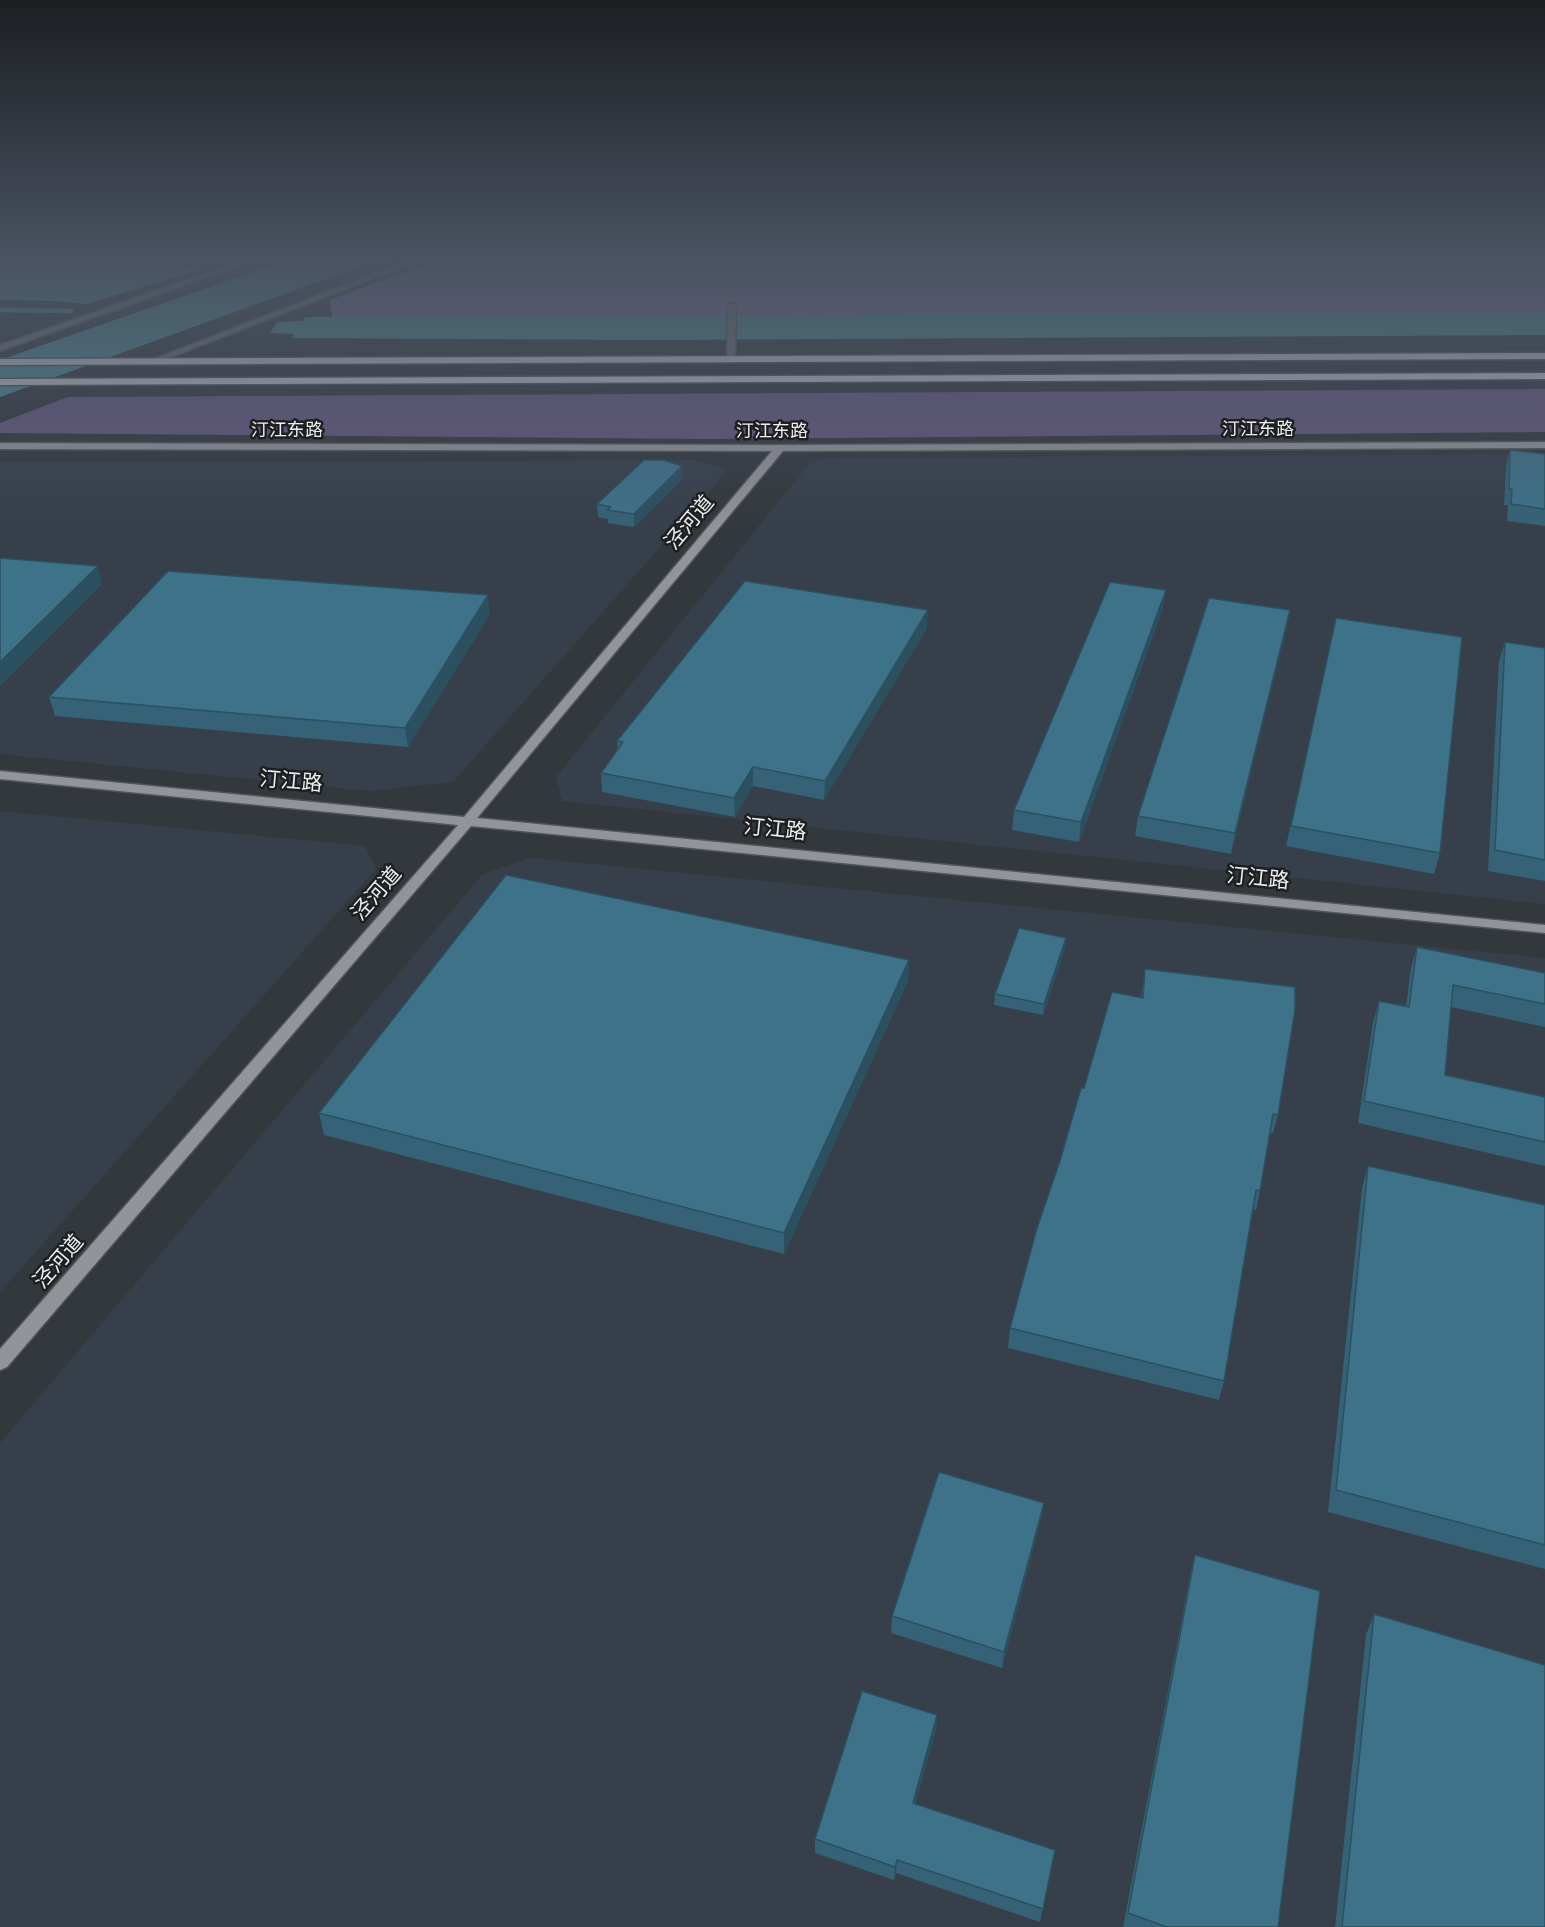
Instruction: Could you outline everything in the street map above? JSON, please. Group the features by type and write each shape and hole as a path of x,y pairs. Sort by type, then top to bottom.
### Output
{"highway":[{"path":"0,362 1545,356"},
{"path":"0,382 1545,376"}],"street":[{"path":"153,361 182,350"},
{"path":"731,359 732,350"},
{"name":"汀江东路","path":"0,446 780,448 1545,445"},
{"name":"泾河道","path":"0,1362 469,820 780,448"},
{"name":"汀江路","path":"0,775 1545,928"}],"shaded area":[{"path":"1545,389 1545,432 709,439 0,433 0,423 68,397"},
{"path":"1545,454 1545,904 562,801 556,777 809,464 827,458"},
{"path":"694,460 719,466 726,472 453,782 370,791 0,754 0,463"},
{"path":"0,811 365,846 376,869 0,1292"},
{"path":"531,858 1545,958 1545,1927 0,1927 0,1443 483,874"}],"water":[{"path":"29,350 130,350 0,397 0,360"}],"building":[{"path":"1510,450 1545,454 1545,509 1511,504"},
{"path":"644,460 663,460 682,466 634,514 607,510 611,507 597,504"},
{"path":"0,558 98,566 0,662"},
{"path":"168,571 488,595 405,728 49,697"},
{"path":"745,581 928,610 825,781 753,767 734,798 601,773 623,742 617,741"},
{"path":"1110,582 1166,590 1081,822 1014,810"},
{"path":"1209,598 1290,610 1235,833 1138,816"},
{"path":"1336,618 1462,637 1440,853 1291,826"},
{"path":"1505,642 1545,648 1545,860 1495,850"},
{"path":"506,875 909,960 784,1233 319,1113"},
{"path":"1019,928 1066,938 1044,1004 995,994"},
{"path":"1417,947 1545,973 1545,1004 1453,985 1445,1075 1545,1097 1545,1142 1364,1101 1379,1001 1409,1007"},
{"path":"1145,969 1295,987 1295,1010 1278,1115 1273,1114 1260,1191 1256,1190 1224,1381 1010,1328 1037,1228 1081,1088 1084,1088 1112,992 1143,998"},
{"path":"1368,1166 1545,1205 1545,1545 1336,1490"},
{"path":"939,1472 1044,1503 1004,1652 892,1616"},
{"path":"1195,1555 1320,1591 1278,1927 1167,1927 1128,1913"},
{"path":"1374,1614 1545,1665 1545,1927 1342,1927"},
{"path":"862,1691 937,1715 913,1803 1055,1850 1043,1909 897,1860 895,1867 815,1839"}]}
